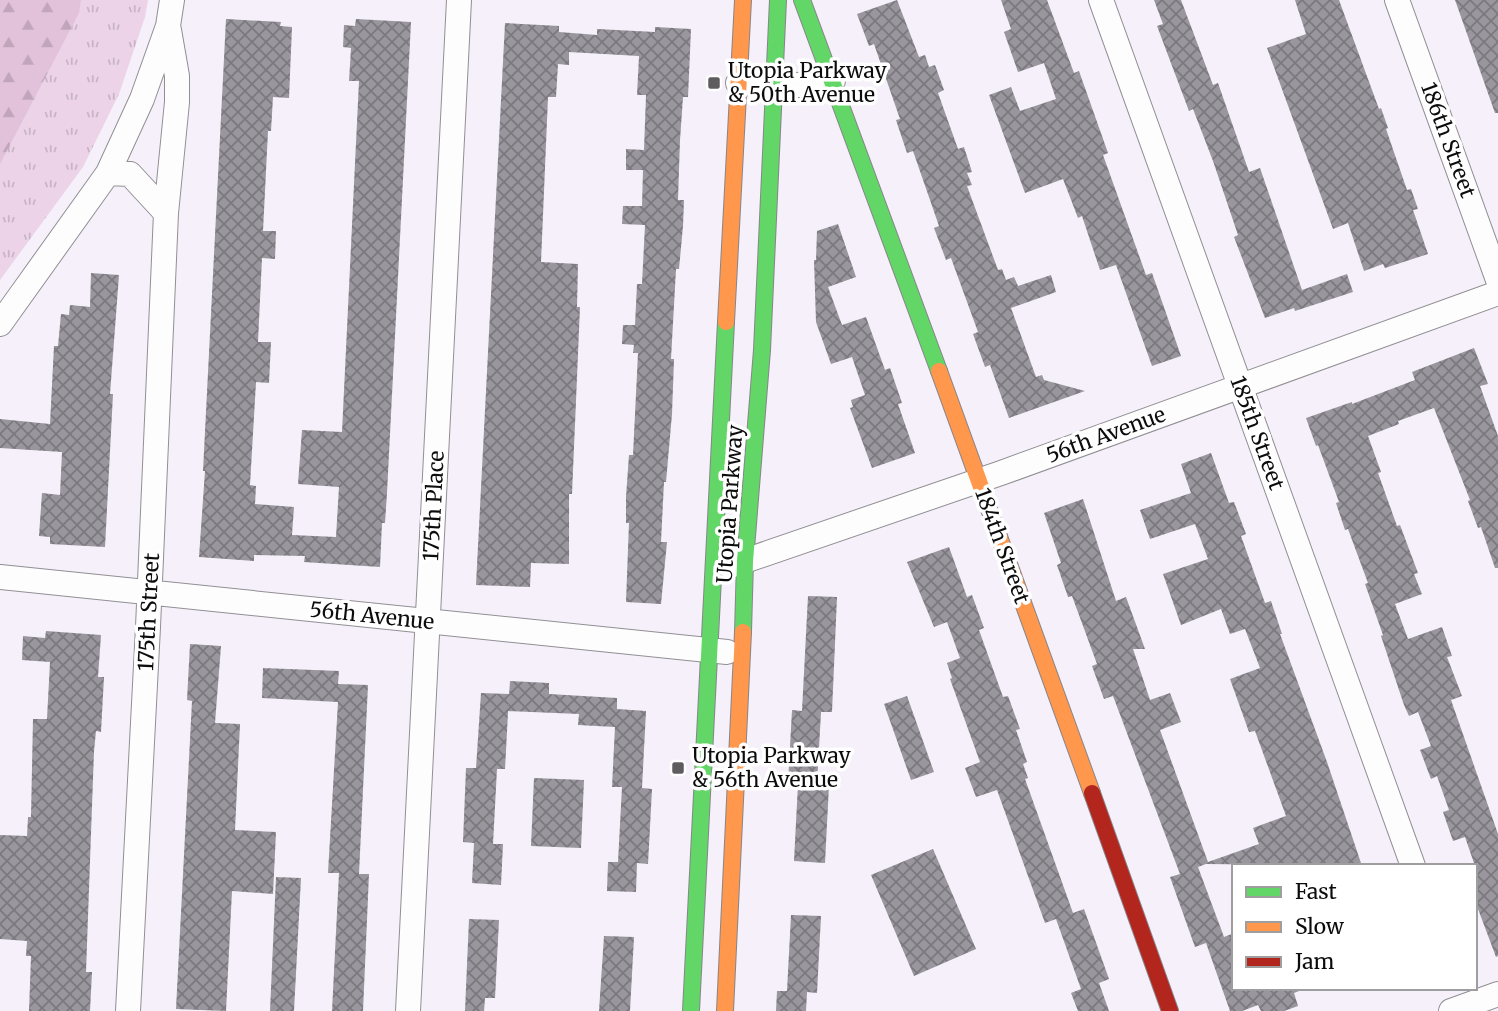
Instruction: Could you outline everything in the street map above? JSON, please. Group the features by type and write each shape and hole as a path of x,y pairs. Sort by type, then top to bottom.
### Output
{"main road":[{"name":"Utopia Parkway","path":"691,1011 743,0"},
{"name":"Utopia Parkway","path":"725,1011 745,561 762,349 778,0"},
{"name":"184th Street","path":"802,0 1170,1011"}],"street":[{"path":"0,324 108,173 142,99 168,26 172,0"},
{"name":"175th Place","path":"408,1011 459,0"},
{"name":"185th Street","path":"1101,0 1412,864"},
{"name":"186th Street","path":"1398,0 1498,280"},
{"name":"175th Street","path":"128,1011 166,213 177,102 177,76 168,26"},
{"path":"738,83 799,85 833,81"},
{"path":"108,173 130,174 166,213"},
{"name":"56th Avenue","path":"713,572 979,481 1498,293"},
{"name":"56th Avenue","path":"0,577 743,653"},
{"path":"1460,1004 1498,994"}],"green space":[{"path":"0,0 148,0 145,17 119,94 83,167 0,280"},
{"path":"0,0 81,0 79,13 0,164"}],"building":[{"path":"897,0 919,57 925,55 929,67 935,65 944,90 938,93 958,149 964,147 972,172 967,173 972,185 967,186 998,270 1002,269 1006,280 1014,277 1018,286 1051,275 1056,292 1011,308 1036,377 1042,375 1044,380 1085,391 1009,418 990,365 985,367 973,334 978,332 951,258 946,260 934,228 939,226 913,151 907,153 896,120 900,119 874,44 869,46 857,14"},
{"path":"1001,0 1047,0 1074,73 1079,71 1108,153 1103,155 1146,275 1152,273 1181,356 1152,366 1116,265 1100,270 1082,216 1078,218 1063,179 1025,193 989,95 1011,87 1020,111 1056,99 1044,63 1018,72 1004,32 1011,29"},
{"path":"1154,0 1181,0 1213,85 1218,83 1249,172 1260,168 1302,290 1347,274 1353,292 1265,318 1234,237 1238,235 1213,161 1193,109 1189,111 1157,26 1163,24"},
{"path":"1295,0 1339,0 1379,109 1381,108 1407,190 1411,189 1418,209 1413,210 1428,254 1385,268 1383,264 1364,271 1348,223 1333,229 1267,48 1306,34"},
{"path":"1455,0 1498,0 1498,113 1495,113"},
{"path":"226,19 281,22 280,26 292,27 289,98 273,97 271,131 268,131 263,231 276,231 275,259 262,258 258,342 271,342 269,383 256,382 250,485 256,486 255,504 294,507 292,535 336,537 339,487 298,484 302,430 342,432 359,81 349,81 351,48 343,47 344,25 355,26 356,19 411,22 387,493 385,523 382,523 380,567 304,562 305,556 254,555 254,561 199,557"},
{"path":"505,23 559,26 559,32 597,35 597,29 655,32 655,27 691,29 688,97 683,97 680,140 678,200 684,200 683,226 679,269 676,269 671,359 674,359 672,414 664,482 661,542 667,542 661,604 626,602 629,523 626,523 626,497 629,455 633,455 638,353 633,353 634,345 622,344 623,325 635,325 637,284 642,284 645,225 622,224 623,206 642,206 643,170 626,170 626,149 644,150 646,95 637,95 639,56 569,52 569,65 558,64 556,97 548,97 541,262 578,264 577,307 580,307 572,494 569,494 569,564 531,563 530,587 476,585"},
{"path":"838,224 856,277 828,287 842,325 866,317 885,370 890,368 902,403 898,404 915,453 872,468 850,408 853,407 851,400 865,395 852,357 831,364 816,322 814,260 817,231"},
{"path":"91,273 119,275 110,394 113,394 105,547 50,544 50,537 39,536 42,493 60,495 62,452 0,448 0,419 50,424 54,346 58,346 61,314 69,315 70,305 90,307"},
{"path":"1474,348 1488,384 1480,386 1498,436 1498,568 1495,568 1434,408 1368,436 1397,526 1400,525 1418,573 1414,574 1422,594 1395,604 1408,639 1442,627 1452,656 1447,657 1462,696 1451,700 1498,834 1496,957 1477,906 1477,864 1474,864 1465,837 1453,841 1443,812 1449,810 1437,776 1431,779 1420,750 1431,746 1418,712 1409,716 1404,705 1365,584 1368,583 1348,529 1345,530 1336,503 1339,502 1306,418 1415,380 1412,372"},
{"path":"1211,453 1229,503 1234,502 1246,534 1241,536 1265,603 1271,601 1280,634 1361,864 1206,864 1198,867 1224,937 1232,934 1232,990 1299,990 1294,993 1298,1006 1284,1011 1261,1011 1258,1005 1242,1011 1230,1011 1206,943 1195,947 1170,877 1180,874 1113,696 1104,699 1092,666 1097,664 1072,596 1068,597 1057,565 1061,563 1044,513 1083,499 1116,601 1126,597 1145,649 1133,649 1150,700 1170,693 1181,722 1160,730 1208,862 1259,844 1253,828 1286,816 1255,731 1249,732 1230,679 1260,668 1245,629 1230,634 1221,609 1181,625 1163,574 1208,559 1195,524 1150,539 1140,510 1191,493 1181,464"},
{"path":"949,547 967,597 972,595 984,628 979,630 1003,697 1008,696 1020,729 1016,730 1027,762 1023,764 1028,778 1025,779 1073,913 1084,909 1109,979 1099,983 1109,1011 1078,1011 1071,993 1081,989 1056,919 1045,923 997,790 976,797 965,768 980,762 950,679 952,678 947,663 960,658 947,622 934,627 907,562"},
{"path":"808,596 837,597 832,712 821,712 817,784 829,785 825,863 794,861 798,784 788,783 792,710 802,711"},
{"path":"46,631 101,635 98,677 104,677 101,732 96,731 94,751 86,972 92,972 90,1011 29,1011 31,956 26,956 27,941 0,939 0,835 27,836 28,817 31,817 33,719 47,719 50,662 22,660 23,636 45,638"},
{"path":"190,644 221,646 215,723 240,724 235,830 276,832 273,894 232,891 226,1011 176,1009 192,701 187,700"},
{"path":"263,668 339,671 338,684 368,685 359,874 369,874 363,1011 332,1011 339,873 328,873 338,702 262,698"},
{"path":"510,681 549,683 549,694 617,698 617,709 646,711 642,788 652,789 648,864 637,863 636,892 607,891 608,862 618,862 622,787 612,787 615,727 578,725 579,714 508,711"},
{"path":"481,693 509,694 505,769 497,769 493,844 503,844 501,885 472,883 474,843 463,842 466,768 476,768"},
{"path":"907,696 934,772 911,780 884,704"},
{"path":"534,778 584,780 581,848 531,846"},
{"path":"933,849 976,949 914,976 871,875"},
{"path":"276,877 301,878 294,1011 270,1011"},
{"path":"791,915 821,916 817,993 807,992 806,1011 776,1011 777,991 787,991"},
{"path":"469,919 499,920 495,998 485,998 484,1011 465,1011"},
{"path":"604,936 634,937 630,1011 599,1011"}],"traffic: fast":[{"path":"743,632 745,561 762,350 778,0"},
{"path":"802,0 939,371"},
{"path":"691,1011 726,322"}],"traffic: slow":[{"path":"726,322 743,0"},
{"path":"939,371 1092,793"},
{"path":"725,1011 743,632"}],"traffic: jam":[{"path":"1092,793 1170,1011"}],"place":[{"name":"Utopia Parkway & 50th Avenue","path":"714,83"},
{"name":"Utopia Parkway & 56th Avenue","path":"678,768"}]}
